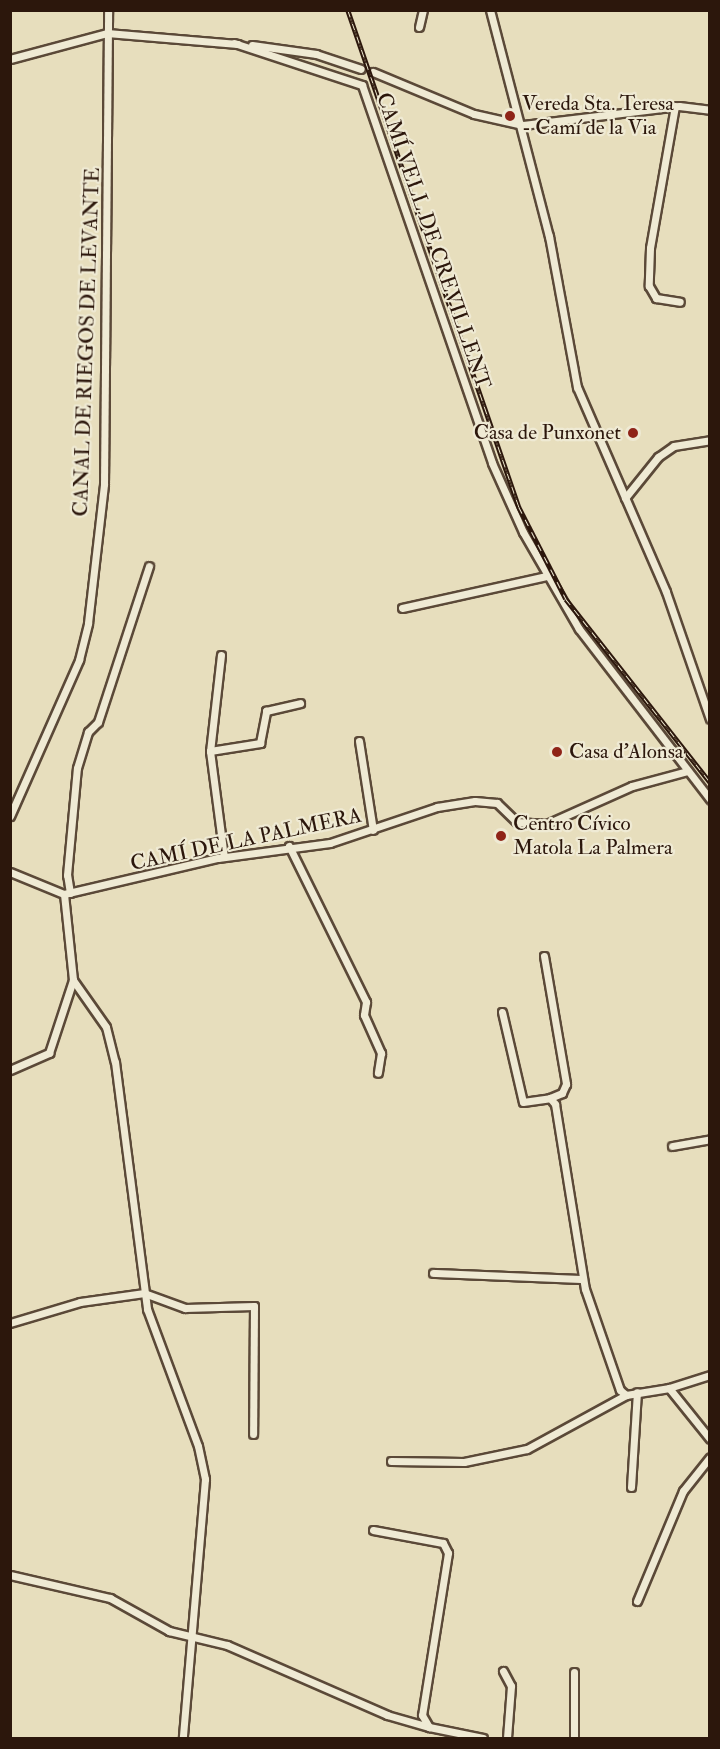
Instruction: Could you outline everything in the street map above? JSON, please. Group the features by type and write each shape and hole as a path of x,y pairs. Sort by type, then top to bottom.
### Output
{"street":[{"name":"CANAL DE RIEGOS DE LEVANTE","path":"10,816 79,660 88,623 104,484 108,10"},
{"path":"419,27 423,10"},
{"path":"490,10 523,125 549,236 565,344 603,456 625,498 666,592 710,719"},
{"path":"10,58 107,33 234,43 316,54 362,69"},
{"name":"CAMÍ VELL DE CREVILLENT","path":"234,43 354,79 366,92 492,464 546,576 579,629 710,799"},
{"path":"374,72 474,114 523,125 675,106 710,110"},
{"path":"675,106 650,248 649,286 657,298 680,302"},
{"path":"625,498 658,457 674,446 710,440"},
{"path":"10,1070 49,1053 73,980 67,875 77,768 88,732 98,722 149,566"},
{"path":"402,608 546,576"},
{"path":"221,655 210,751 224,857"},
{"path":"210,751 260,743 266,711 300,703"},
{"path":"359,741 373,830"},
{"name":"CAMÍ DE LA PALMERA","path":"67,894 224,857 289,846 330,843 437,807 475,801 497,803 517,822 547,824 632,786 688,771"},
{"path":"289,846 366,1002 364,1015 381,1053 378,1072"},
{"path":"10,872 67,894"},
{"path":"502,1012 523,1102 562,1094 566,1084 544,956"},
{"path":"73,980 106,1027 115,1062 144,1293 156,1343 198,1446 205,1479 183,1738"},
{"path":"550,1098 583,1279 626,1395"},
{"path":"672,1146 710,1139"},
{"path":"433,1273 583,1279"},
{"path":"10,1323 80,1302 144,1293 185,1308 254,1306 253,1434"},
{"path":"391,1461 464,1462 527,1449 626,1395 669,1388 710,1375"},
{"path":"669,1388 710,1439"},
{"path":"631,1487 637,1392"},
{"path":"637,1601 683,1491 710,1457"},
{"path":"374,1530 435,1539 448,1553 422,1715 429,1727"},
{"path":"10,1575 110,1598 169,1631 227,1645 387,1715 429,1727 483,1738"},
{"path":"503,1671 511,1686 507,1738"},
{"path":"574,1672 574,1738"}],"railway":[{"path":"348,10 519,507 566,599 710,782"}],"place":[{"name":"Vereda Sta. Teresa - Camí de la Via","path":"510,116"},
{"name":"Casa de Punxonet","path":"633,433"},
{"name":"Casa d'Alonsa","path":"557,752"},
{"name":"Centro Cívico Matola La Palmera","path":"501,836"}]}
